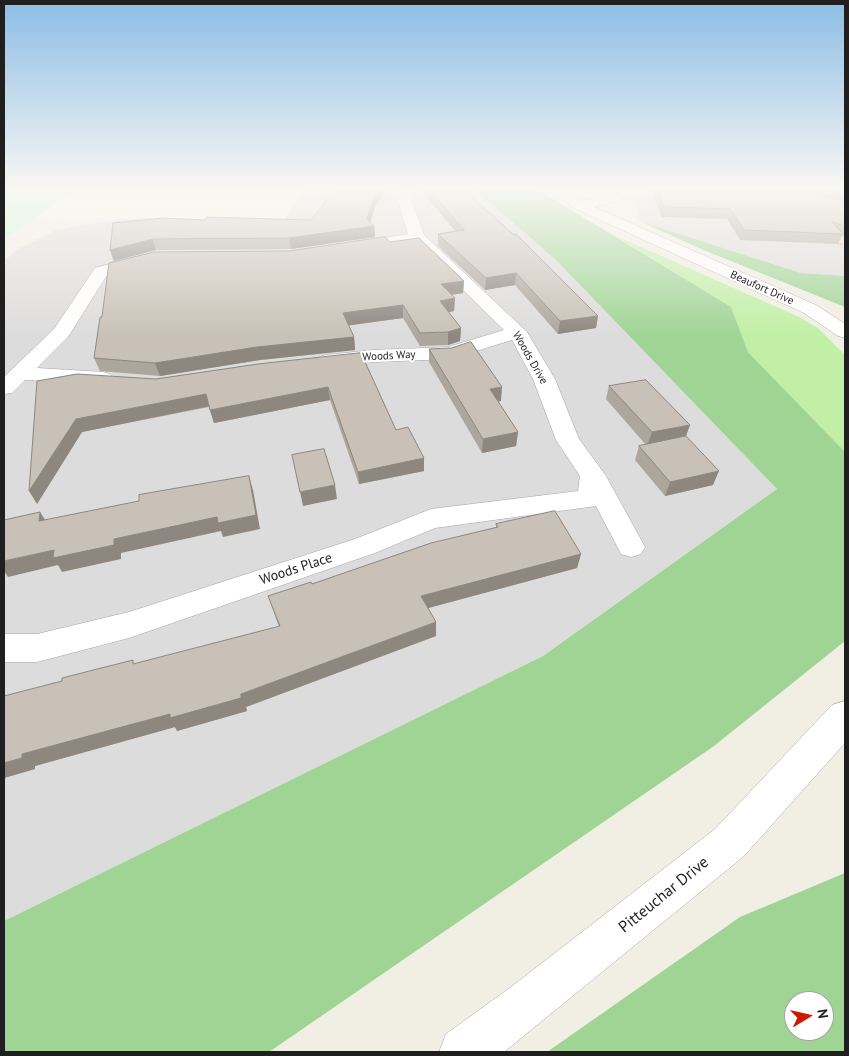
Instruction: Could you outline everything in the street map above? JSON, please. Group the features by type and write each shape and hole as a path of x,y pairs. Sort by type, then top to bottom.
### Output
{"street":[{"path":"339,249 409,238"},
{"name":"Woods Drive","path":"418,238 517,332 544,379 568,440 591,488 631,547"},
{"name":"Beaufort Drive","path":"653,238 810,309 845,320"},
{"path":"4,388 62,333 101,272 156,257"},
{"name":"Beaufort Drive","path":"810,309 845,332"},
{"name":"Woods Way","path":"307,363 373,356 450,354 517,332"},
{"path":"19,373 121,380"},
{"name":"Woods Place","path":"4,648 37,648 129,625 365,546 431,519 591,488"},
{"name":"Pitteuchar Drive","path":"464,1052 528,1004 728,843 845,717"}],"path":[{"path":"836,243 845,246"}],"shaded area":[{"path":"40,238 531,238 556,260 777,489 543,656 4,921 4,261 17,250"},
{"path":"693,238 845,238 845,276 801,273"}],"green space":[{"path":"531,238 618,238 731,307 748,352 845,452 845,641 714,746 269,1052 4,1052 4,921 543,656 777,489 556,260"},
{"path":"619,238 797,316 818,328 845,355 845,452 748,352 731,307"},
{"path":"677,238 693,238 801,273 845,276 845,307"},
{"path":"845,873 845,1052 547,1052 740,917"}],"building":[{"path":"111,238 251,238 153,239 110,250"},
{"path":"376,238 386,238 390,242 419,238 464,281 441,284 455,298 440,301 461,328 448,332 420,333 403,305 343,313 354,337 257,347 155,363 94,358 100,317 102,317 109,263 154,252 289,251"},
{"path":"443,238 520,238 598,316 560,321 516,273 486,278"},
{"path":"471,342 502,387 490,389 518,432 483,439 429,349 451,348"},
{"path":"361,353 396,430 408,427 424,458 358,472 328,387 210,410 206,394 76,419 29,491 37,381 77,374 156,379 258,364"},
{"path":"646,380 690,425 652,432 609,386"},
{"path":"686,436 719,471 670,482 639,446"},
{"path":"324,449 335,485 300,492 292,455"},
{"path":"249,476 256,515 218,523 217,517 114,539 114,545 53,558 54,550 4,561 4,520 40,512 39,521 139,501 139,495"},
{"path":"555,511 581,554 421,596 436,622 241,694 241,698 170,718 170,714 22,754 22,758 4,763 4,696 62,681 62,678 133,660 133,664 280,626 268,596 311,582 312,584 431,543 498,527 496,524"}]}
